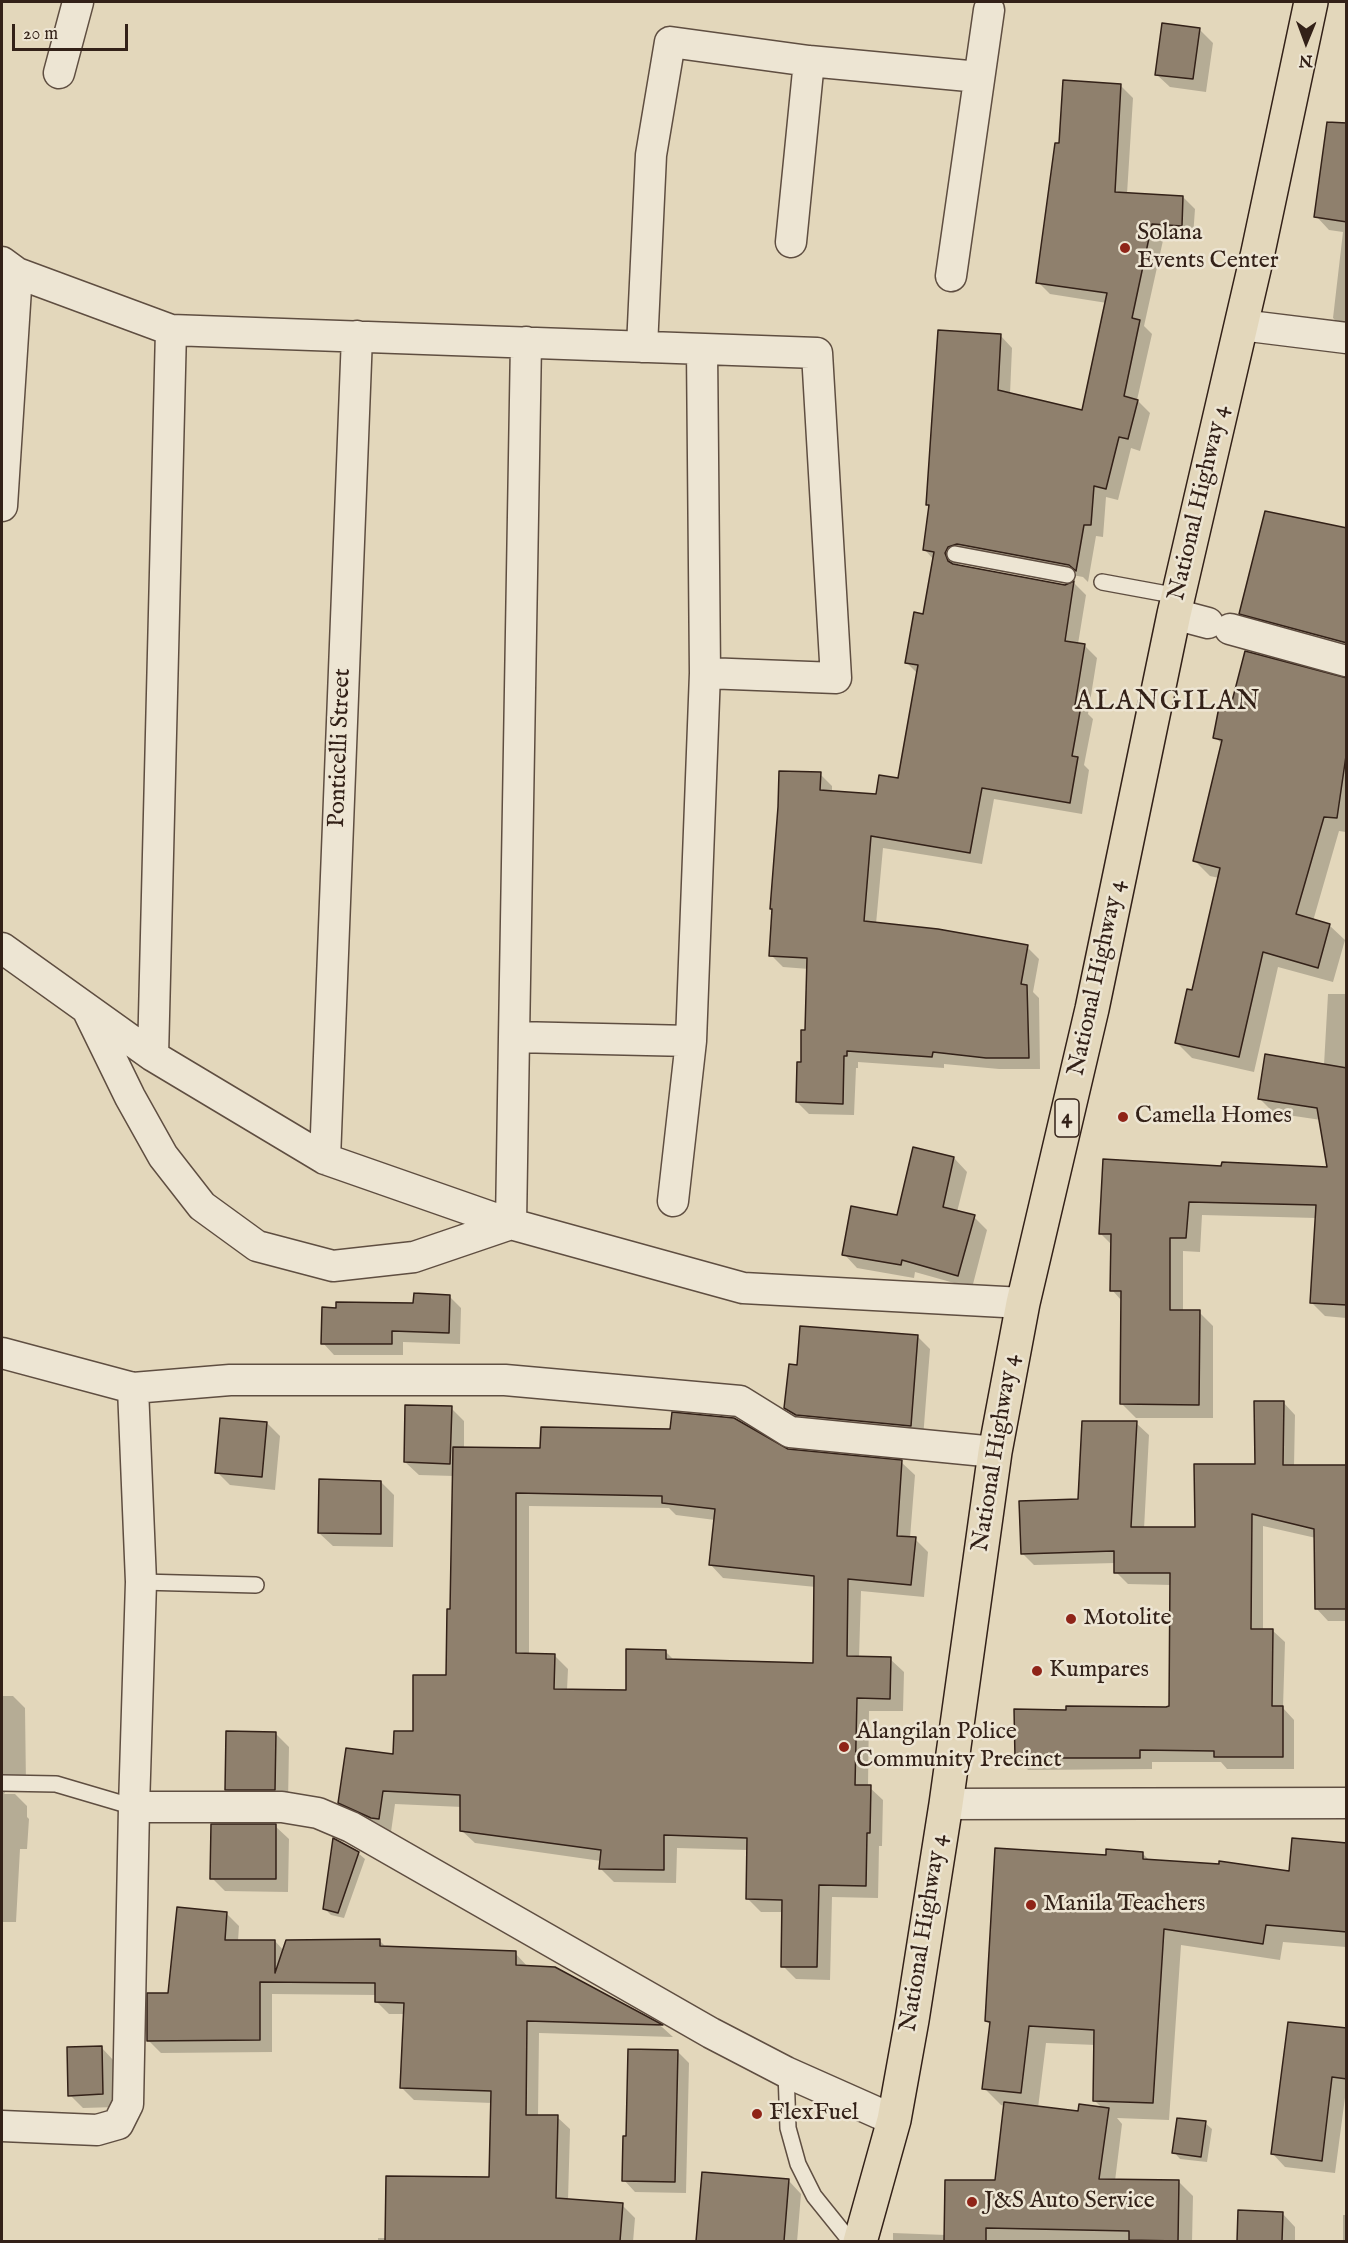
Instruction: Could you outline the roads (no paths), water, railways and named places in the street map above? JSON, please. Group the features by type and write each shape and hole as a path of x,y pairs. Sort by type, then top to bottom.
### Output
{"main road":[{"name":"National Highway 4","path":"860,2241 894,2120 912,2020 995,1452 1023,1303 1092,1009 1176,605 1241,325 1311,2"}],"street":[{"path":"59,73 78,2"},
{"path":"951,276 989,10"},
{"path":"642,347 651,156 669,42 809,61 980,77"},
{"path":"791,242 809,61"},
{"path":"2,506 9,267 171,330 817,353 836,678 705,673"},
{"path":"1241,325 1347,338"},
{"path":"153,1056 171,330"},
{"name":"Ponticelli Street","path":"325,1159 357,336"},
{"path":"511,1224 526,342"},
{"path":"673,1201 691,1041 705,673 702,349"},
{"path":"1176,605 1219,626 1347,661"},
{"path":"2,948 153,1056 325,1159 511,1224 743,1288 1023,1303"},
{"path":"87,1008 130,1097 163,1156 202,1206 257,1246 333,1266 414,1257 511,1224"},
{"path":"514,1037 691,1041"},
{"path":"2,1353 133,1388 230,1380 505,1380 740,1401 790,1432 995,1452"},
{"path":"2,2126 97,2130 118,2124 128,2104 141,1582 133,1388"},
{"path":"945,1804 1347,1803"},
{"path":"134,1807 282,1807 318,1813 351,1827 711,2033 786,2072 894,2120"}],"lane":[{"path":"956,554 1067,575"},
{"path":"1102,582 1176,605"},
{"path":"141,1582 256,1585"},
{"path":"2,1783 56,1784 134,1807"},
{"path":"786,2072 788,2128 798,2164 814,2196 851,2241"}],"place":[{"name":"Solana Events Center","path":"1125,248"},
{"name":"Camella Homes","path":"1123,1117"},
{"name":"Motolite","path":"1071,1619"},
{"name":"Kumpares","path":"1037,1671"},
{"name":"Alangilan Police Community Precinct","path":"844,1747"},
{"name":"Manila Teachers","path":"1031,1905"},
{"name":"FlexFuel","path":"757,2114"},
{"name":"J&S Auto Service","path":"972,2202"}],"district":[{"name":"ALANGILAN","path":"1168,703"}]}
